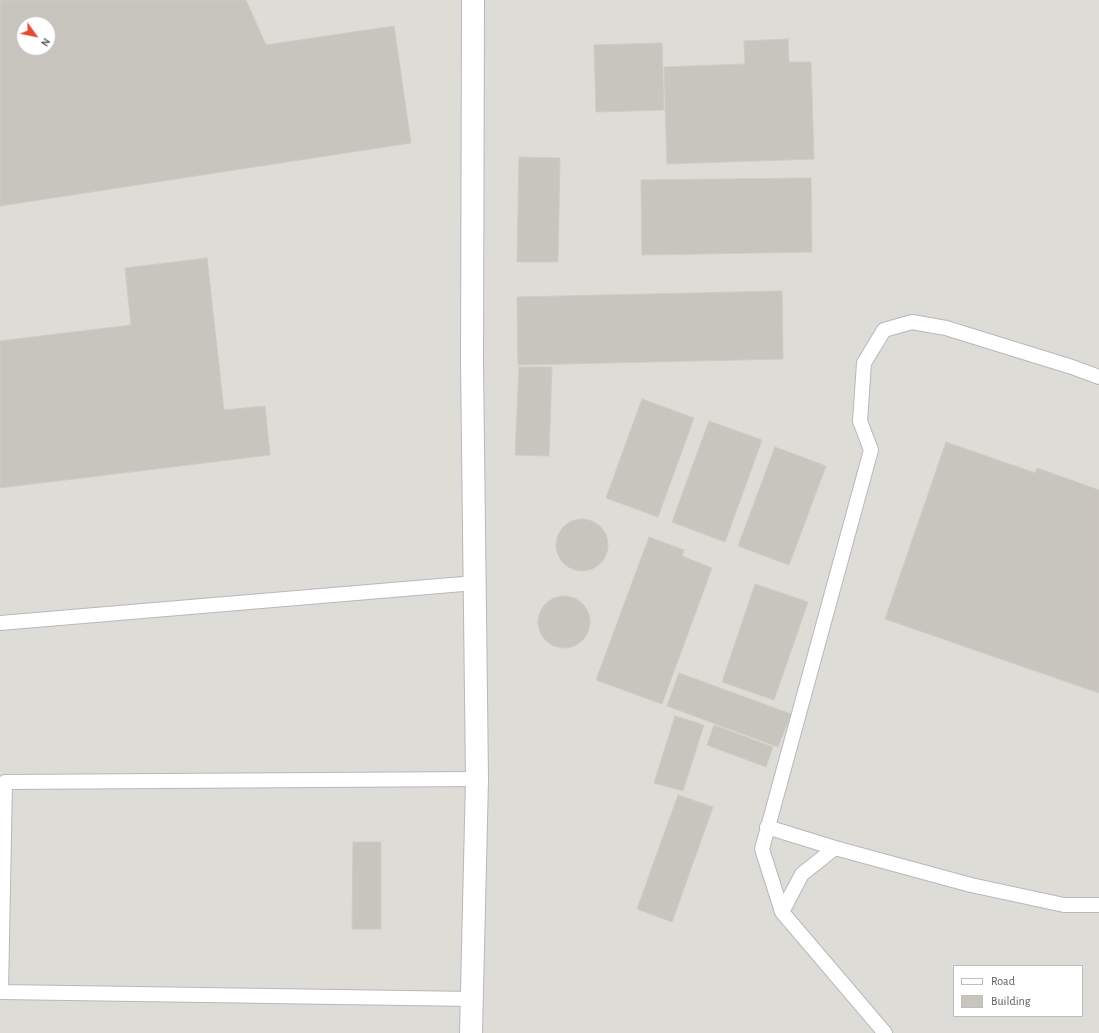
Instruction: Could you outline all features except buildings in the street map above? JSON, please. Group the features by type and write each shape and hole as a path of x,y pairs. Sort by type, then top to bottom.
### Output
{"street":[{"path":"471,1033 477,780 472,362 473,0"}],"lane":[{"path":"885,1033 782,912 762,849 871,450 860,421 864,363 884,330 912,322 946,328 1072,367 1099,377"},
{"path":"0,623 475,583"},
{"path":"472,998 1,992 5,782 477,780"},
{"path":"767,827 835,848 971,885 1064,905 1099,905"},
{"path":"782,912 802,874 835,848"}],"shaded area":[{"path":"0,0 1099,0 1099,1033 0,1033"}]}
